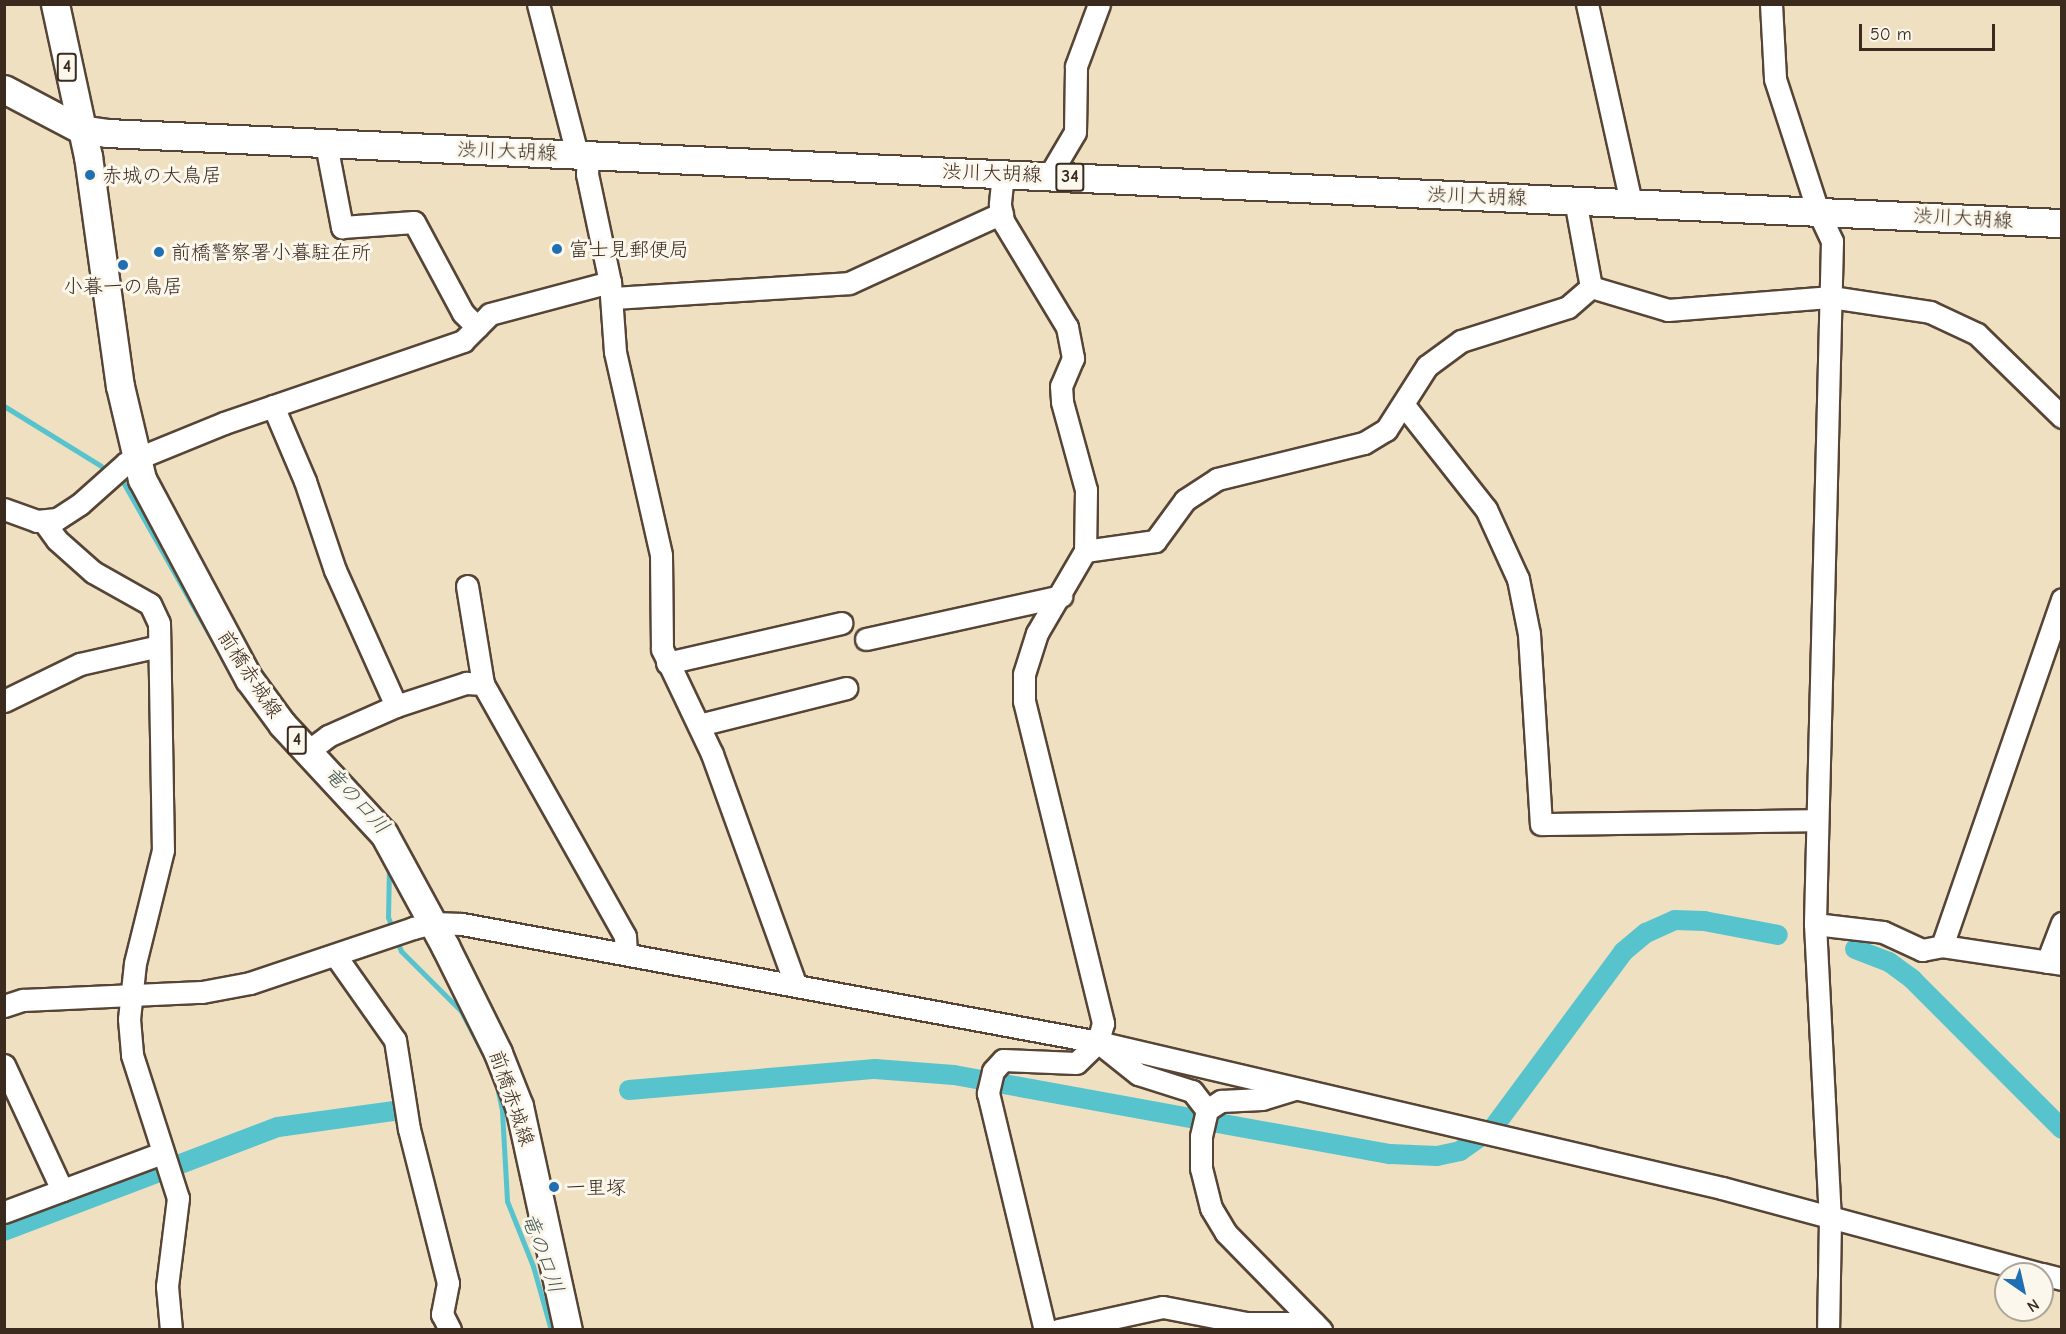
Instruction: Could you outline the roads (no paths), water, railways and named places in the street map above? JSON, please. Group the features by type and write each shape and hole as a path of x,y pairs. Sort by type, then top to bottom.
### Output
{"main road":[{"name":"前橋赤城線","path":"55,4 80,129 88,156 120,386 135,459 167,531 244,670 266,704 307,752 384,834 433,923 510,1079 527,1134 568,1329"},
{"name":"渋川大胡線","path":"4,89 80,129 326,144 2061,223"}],"street":[{"path":"538,4 583,154 611,290 618,369 661,555 662,649 699,724 795,983"},
{"path":"1049,176 1075,132 1076,66 1099,4"},
{"path":"1587,4 1631,203"},
{"path":"1771,4 1775,79 1818,211 1832,241 1815,924 1830,1219 1828,1329"},
{"path":"326,144 342,227 414,222 462,313 477,327"},
{"path":"1003,174 1002,213 1067,327 1073,358 1061,386 1062,402 1086,490 1085,551 1061,596 1037,633 1027,658 1024,701 1103,1023 1098,1042 1076,1063 1003,1060 993,1071 988,1093 1045,1329"},
{"path":"1575,200 1591,288"},
{"path":"44,522 69,512 119,467 135,459 273,406 463,341 490,314 611,290 849,283 1002,213"},
{"path":"1085,551 1155,541 1185,500 1217,478 1364,443 1386,430 1426,366 1461,341 1568,308 1591,288"},
{"path":"1591,288 1668,310 1831,297 1930,312 1960,323 1977,334 2061,417"},
{"path":"1403,404 1486,509 1518,579 1529,634 1541,824 1817,820"},
{"path":"273,406 305,482 335,570 396,706"},
{"path":"4,509 44,522 57,540 93,572 150,604 159,623 163,850 135,963 131,997 132,1055 162,1154 174,1182 178,1216 167,1286 171,1329"},
{"path":"467,586 483,684 625,936 626,954"},
{"path":"866,639 1061,596"},
{"path":"1942,946 2061,598"},
{"path":"667,663 841,623"},
{"path":"4,701 80,664 159,646"},
{"path":"307,752 327,736 396,706 466,683 483,684"},
{"path":"699,724 846,688"},
{"path":"4,1006 23,1000 131,997 250,983 433,923 550,938 1098,1042 1517,1142 1722,1188 1995,1262"},
{"path":"1815,924 1883,932 1922,950 1942,946 2054,963 2061,923"},
{"path":"335,955 395,1040 409,1129 448,1283 442,1314 450,1329"},
{"path":"1098,1042 1138,1074 1192,1091 1207,1110 1201,1168 1210,1209 1226,1233 1318,1326"},
{"path":"4,1065 62,1190"},
{"path":"1207,1110 1221,1101 1262,1099 1294,1089"},
{"path":"4,1212 162,1154"},
{"path":"1058,1329 1163,1308 1246,1323 1318,1326"}],"waterway":[{"name":"竜の口川","path":"4,406 101,466"},
{"name":"竜の口川","path":"123,482 236,682"},
{"name":"竜の口川","path":"244,695 275,735"},
{"name":"竜の口川","path":"389,866 388,917 393,930"},
{"path":"629,1090 875,1069 954,1075 1390,1154 1437,1156 1460,1151 1493,1128 1623,952 1646,933 1675,920 1704,921 1778,935"},
{"name":"竜の口川","path":"396,939 401,951 461,1011 485,1057"},
{"path":"1855,949 1889,962 1912,979 2062,1129"},
{"name":"竜の口川","path":"496,1082 502,1111 507,1201 533,1266 551,1330"},
{"path":"4,1231 278,1127 400,1110"}],"place":[{"name":"赤城の大鳥居","path":"90,175"},
{"name":"富士見郵便局","path":"557,249"},
{"name":"前橋警察署小暮駐在所","path":"159,252"},
{"name":"小暮一の鳥居","path":"123,265"},
{"name":"一里塚","path":"554,1187"}]}
